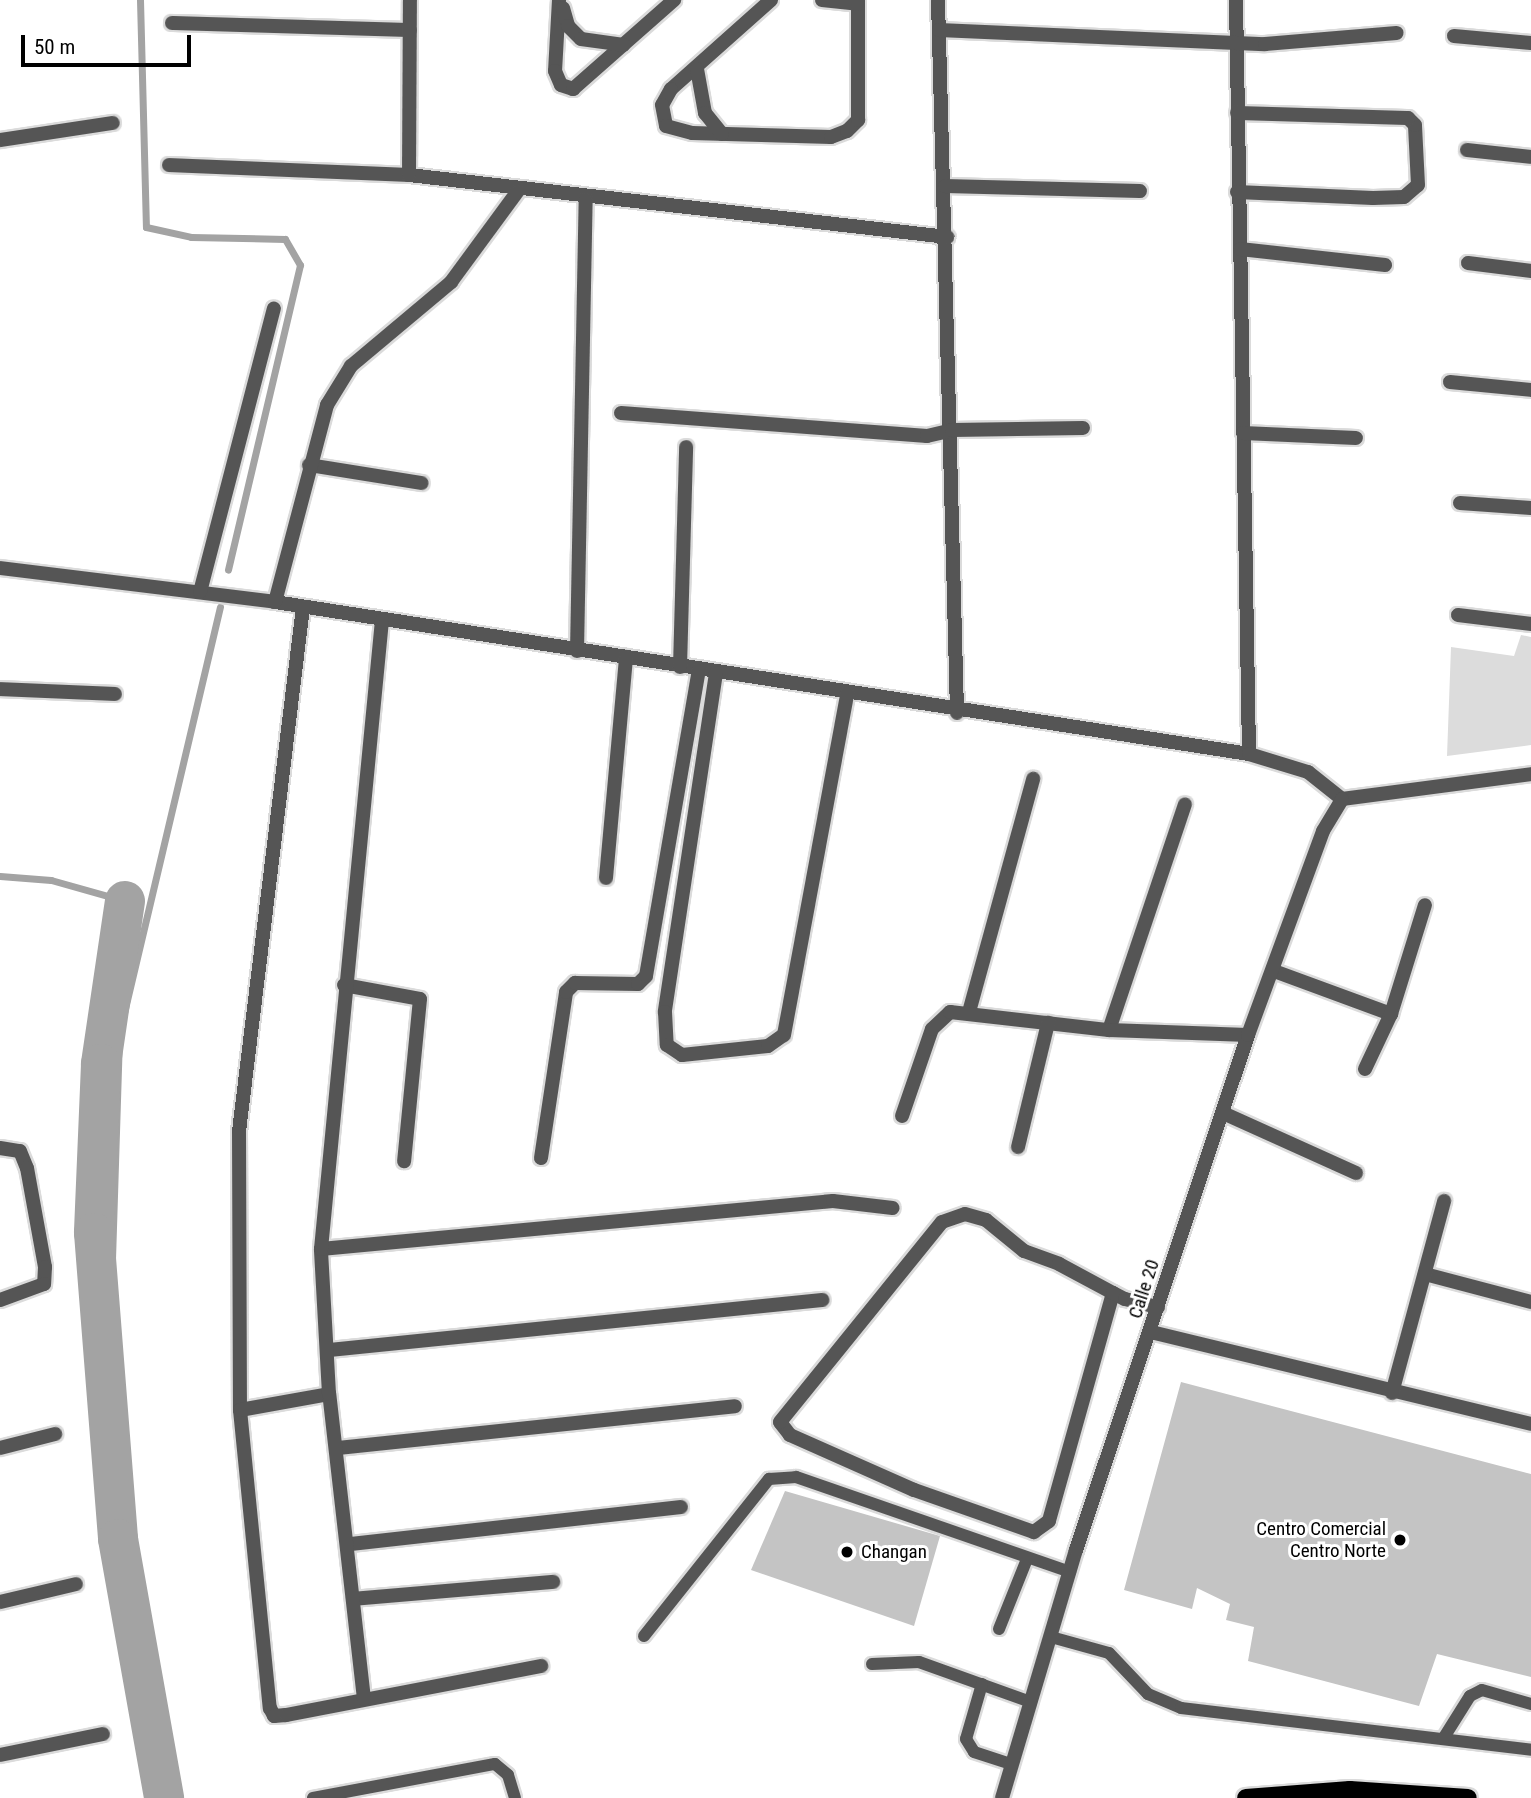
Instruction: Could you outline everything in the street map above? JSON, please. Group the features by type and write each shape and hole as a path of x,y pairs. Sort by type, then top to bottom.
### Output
{"main road":[{"path":"1246,1798 1350,1790 1468,1798"}],"street":[{"path":"409,175 410,0"},
{"path":"560,0 555,71 561,85 584,86 674,0"},
{"path":"560,0 568,26 581,39 624,45"},
{"path":"771,0 697,69 671,89 661,116 676,132 831,137 847,131 858,120 858,2 822,0"},
{"path":"938,0 947,237 957,713"},
{"path":"1236,0 1237,192 1250,754"},
{"path":"172,23 410,30"},
{"path":"939,30 1237,44 1397,33"},
{"path":"1454,36 1531,43"},
{"path":"697,69 705,113 722,134"},
{"path":"1237,113 1408,118 1415,125 1418,185 1411,194 1394,198 1237,192"},
{"path":"0,140 113,123"},
{"path":"1466,150 1531,157"},
{"path":"169,165 409,175 517,192 947,237"},
{"path":"945,186 1140,191"},
{"path":"275,602 327,405 351,366 451,282 517,192"},
{"path":"577,651 586,199"},
{"path":"1240,248 1385,265"},
{"path":"1468,263 1531,271"},
{"path":"200,592 274,308"},
{"path":"1450,382 1531,390"},
{"path":"621,413 927,436 952,430 1083,428"},
{"path":"1243,433 1356,438"},
{"path":"680,667 686,447"},
{"path":"309,465 422,483"},
{"path":"1460,503 1531,508"},
{"path":"0,568 275,602 957,713 1250,754 1308,772 1342,799 1531,774"},
{"path":"303,607 239,1132 240,1410 270,1708 274,1716 541,1666"},
{"path":"1458,615 1531,624"},
{"path":"364,1699 353,1600 351,1544 329,1394 329,1350 321,1249 344,985 382,620"},
{"path":"606,878 625,657"},
{"path":"541,1158 566,992 575,983 638,984 646,976 699,670"},
{"path":"716,673 665,1012 667,1045 682,1055 768,1046 784,1035 846,694"},
{"path":"0,689 115,694"},
{"path":"969,1012 1033,779"},
{"name":"Calle 20","path":"1002,1798 1070,1572 1248,1035 1274,971 1323,831 1342,799"},
{"path":"1109,1030 1185,804"},
{"path":"1365,1069 1391,1014 1425,905"},
{"path":"1274,971 1391,1014"},
{"path":"344,985 420,999 404,1161"},
{"path":"902,1116 932,1029 950,1012 969,1012 1109,1030 1248,1035"},
{"path":"1018,1147 1048,1023"},
{"path":"1223,1113 1356,1173"},
{"path":"0,1147 20,1152 27,1168 46,1267 44,1284 0,1300"},
{"path":"1392,1393 1444,1201"},
{"path":"321,1249 820,1202 892,1208"},
{"path":"1113,1293 1049,1521 1034,1532 914,1490 790,1435 780,1422 942,1222 965,1214 986,1220 1024,1251 1113,1293 1158,1307"},
{"path":"1425,1274 1531,1302"},
{"path":"329,1350 822,1300"},
{"path":"1151,1332 1392,1393 1531,1424"},
{"path":"240,1410 329,1394"},
{"path":"338,1448 735,1406"},
{"path":"0,1448 55,1434"},
{"path":"351,1544 681,1507"},
{"path":"353,1600 553,1582"},
{"path":"0,1602 76,1584"},
{"path":"0,1755 103,1734"}],"lane":[{"path":"644,1636 769,1479 796,1477 1070,1572"},
{"path":"999,1629 1027,1559"},
{"path":"1051,1637 1109,1653 1148,1693 1181,1709 1531,1750"},
{"path":"873,1664 919,1662 1031,1702"},
{"path":"982,1684 966,1738 974,1752 1012,1764"},
{"path":"1443,1739 1470,1696 1482,1690 1531,1704"},
{"path":"313,1798 495,1764 508,1775 515,1798"}],"shaded area":[{"path":"1521,635 1531,637 1531,745 1447,756 1451,647 1514,656"}],"building":[{"path":"1181,1382 1531,1474 1531,1677 1437,1654 1419,1706 1248,1661 1254,1627 1226,1620 1230,1604 1197,1588 1192,1609 1124,1590"},
{"name":"Changan","path":"785,1491 940,1536 914,1626 751,1570"}],"waterway":[{"path":"140,0 146,227 191,237 285,239 300,265 228,570"},
{"path":"176,1798 130,1540 110,1323 119,1034 220,607"},
{"path":"0,876 51,880 125,901"},
{"path":"125,901 101,1064 94,1233 118,1539 164,1798"}],"place":[{"name":"Centro Comercial Centro Norte","path":"1400,1540"},
{"name":"Changan","path":"847,1552"}]}
